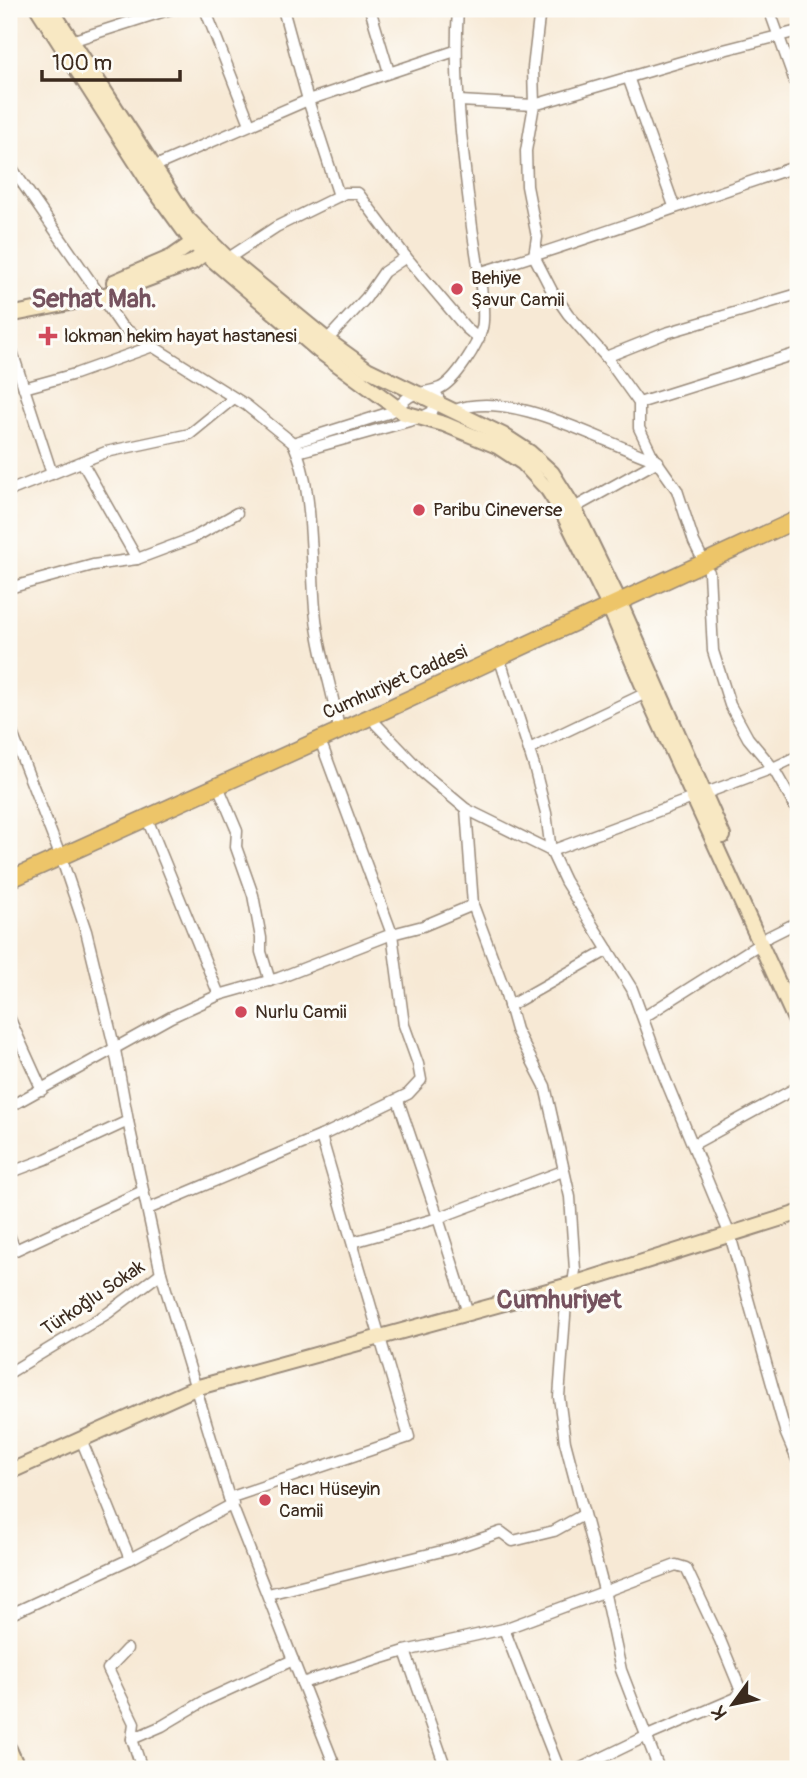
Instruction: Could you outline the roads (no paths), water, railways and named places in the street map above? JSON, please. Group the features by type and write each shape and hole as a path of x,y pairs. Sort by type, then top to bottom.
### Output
{"main road":[{"name":"Cumhuriyet Caddesi","path":"9,890 62,859 339,731 706,567 798,519"},
{"name":"Cumhuriyet Caddesi","path":"706,567 798,531"},
{"name":"Cumhuriyet Caddesi","path":"9,880 150,826 502,666 616,608"}],"street":[{"path":"38,9 66,43 153,167 187,218 197,239"},
{"path":"51,9 66,43 148,181 209,251 367,369 503,435 552,473 574,508 699,796 764,940 798,1007"},
{"path":"66,43 171,9"},
{"path":"205,9 250,124"},
{"path":"283,9 308,100 339,196"},
{"path":"370,9 389,72"},
{"path":"296,447 399,408 416,394 442,387 455,376 479,339 483,326 455,51 458,9"},
{"path":"540,9 533,68 534,105 526,151 527,186 537,237 534,256 568,314 606,357 639,403 639,428 677,491 694,542 706,567 713,651 730,705 748,738 773,768 798,812"},
{"path":"769,9 798,90"},
{"path":"460,102 534,105 798,31"},
{"path":"153,167 308,100 455,51"},
{"path":"628,77 674,206"},
{"path":"9,164 122,327 234,398 296,447 307,496 316,622 339,731"},
{"path":"478,273 798,166"},
{"path":"223,262 276,227 345,193 358,193 406,257 466,328 479,339"},
{"path":"9,307 97,293 172,257 197,239"},
{"path":"9,315 97,293 177,268 209,251"},
{"path":"327,341 366,298 384,272 406,257"},
{"path":"223,262 318,350 399,408 497,446 536,475 563,513 616,608 646,694 699,796"},
{"path":"606,357 666,333 798,294"},
{"path":"9,342 52,474"},
{"path":"24,388 75,374 153,346"},
{"path":"639,403 798,353"},
{"path":"296,447 419,418 432,412 442,387"},
{"path":"9,491 106,452 190,434 234,398"},
{"path":"452,411 467,405 486,404 545,415 658,461"},
{"path":"574,508 658,461"},
{"path":"82,462 137,559"},
{"path":"9,588 93,565 137,559 193,538 237,513"},
{"path":"502,666 546,813 551,851 565,881 632,989 664,1076 731,1239 786,1434 798,1462"},
{"path":"528,749 646,694"},
{"path":"376,724 423,773 466,809 551,851 773,768 798,756"},
{"path":"9,726 62,859 86,931 115,1050 161,1273 196,1391 231,1501 336,1769"},
{"path":"148,1209 321,1136 398,1100 421,1080 404,1025 392,934 323,748"},
{"path":"221,793 237,831 236,848 253,895 261,952 270,981"},
{"path":"466,809 473,905 516,1030 545,1086 570,1197 575,1270 566,1303 559,1397 565,1443 604,1590 621,1670 659,1769"},
{"path":"150,826 219,995"},
{"path":"9,1107 171,1017 219,995 270,981 392,934 423,926 473,905"},
{"path":"643,1017 764,940 798,922"},
{"path":"764,940 798,1026"},
{"path":"509,1006 608,950"},
{"path":"10,1024 42,1090"},
{"path":"694,1144 798,1087"},
{"path":"398,1100 468,1314"},
{"path":"9,1173 128,1121"},
{"path":"9,1615 130,1559 231,1501 409,1437 321,1136"},
{"path":"353,1242 438,1218 563,1171"},
{"path":"9,1235 12,1251 143,1191"},
{"path":"731,1239 798,1213"},
{"path":"9,1478 196,1391 383,1341 731,1239 798,1222"},
{"name":"Türkoğlu Sokak","path":"9,1373 108,1313 161,1273"},
{"path":"383,1341 468,1314 571,1288"},
{"path":"9,1472 83,1442"},
{"path":"83,1442 130,1559"},
{"path":"268,1594 454,1548 501,1532 513,1541 554,1531 583,1516"},
{"path":"302,1683 405,1651 504,1629 676,1565 686,1569 741,1691 736,1698 579,1769"},
{"path":"504,1629 559,1769"},
{"path":"127,1649 108,1669 134,1723 132,1739 142,1769"},
{"path":"405,1651 446,1769"},
{"path":"132,1739 162,1726 206,1700 293,1660"},
{"path":"9,1749 18,1769"}],"place":[{"name":"Behiye Şavur Camii","path":"457,289"},
{"name":"lokman hekim hayat hastanesi","path":"48,336"},
{"name":"Paribu Cineverse","path":"419,510"},
{"name":"Nurlu Camii","path":"241,1012"},
{"name":"Hacı Hüseyin Camii","path":"265,1500"}],"district":[{"name":"Serhat Mah.","path":"94,299"},
{"name":"Cumhuriyet","path":"559,1300"}]}
